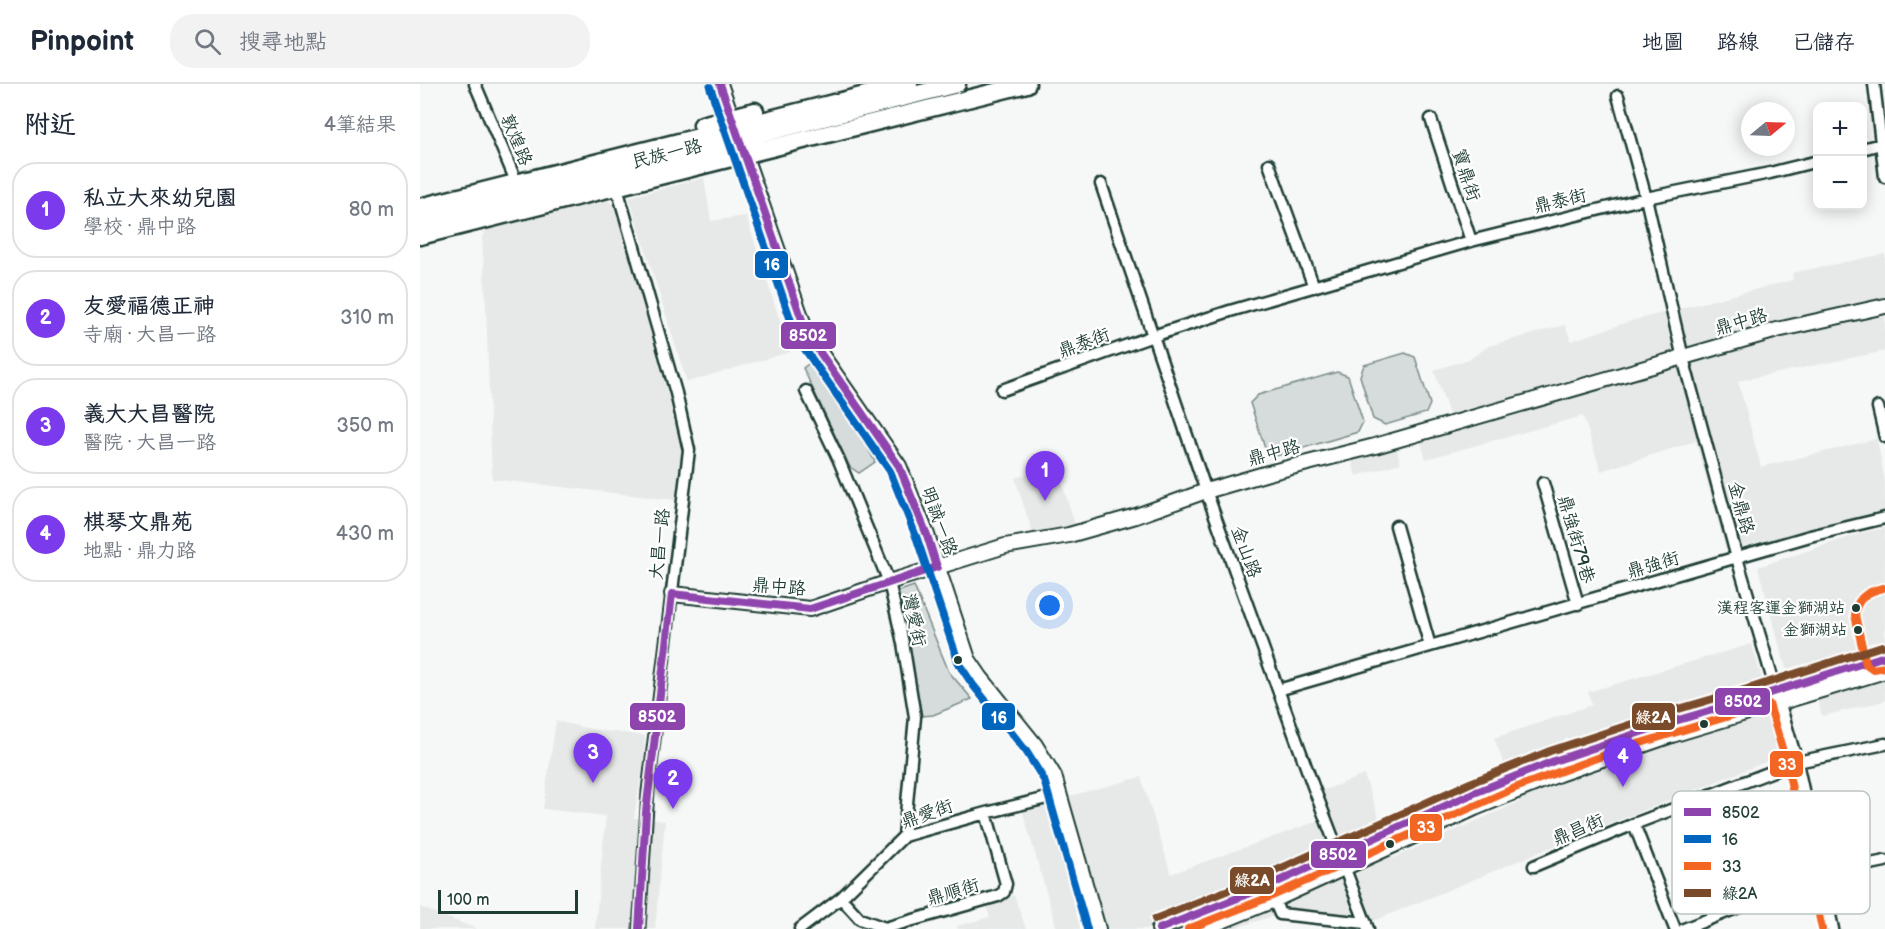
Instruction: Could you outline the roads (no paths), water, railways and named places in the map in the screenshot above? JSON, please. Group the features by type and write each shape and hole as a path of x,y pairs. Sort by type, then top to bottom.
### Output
{"main road":[{"name":"民族一路","path":"420,198 614,179 738,135 874,97 909,84"},
{"name":"民族一路","path":"420,221 519,190 738,135 874,97 957,84"},
{"name":"民族一路","path":"874,97 1027,84"},
{"name":"民族一路","path":"420,207 519,190"},
{"name":"民族一路","path":"420,236 519,190"}],"street":[{"name":"敦煌路","path":"475,84 519,190"},
{"name":"明誠一路","path":"720,84 807,334 899,466 927,535 968,659 1035,745 1054,776 1098,929"},
{"path":"1874,84 1885,177"},
{"name":"金鼎路","path":"1618,96 1646,198 1683,358 1803,791"},
{"name":"寶鼎街","path":"1431,119 1471,241"},
{"path":"1867,148 1881,144"},
{"name":"鼎泰街","path":"1002,390 1153,336 1253,304 1471,241 1646,198 1813,162"},
{"path":"1269,164 1314,287"},
{"name":"大昌一路","path":"614,179 676,393 689,450 646,812 639,929"},
{"name":"金山路","path":"1101,184 1206,491 1367,926"},
{"name":"鼎中路","path":"672,594 810,609 1005,546 1069,535 1268,473 1376,446 1777,330 1885,306"},
{"name":"灣愛街","path":"806,391 838,458 889,582 903,642 915,717 904,836"},
{"path":"1878,407 1885,437"},
{"name":"鼎強街79巷","path":"1543,483 1578,604"},
{"name":"鼎強街","path":"1278,690 1810,536 1885,518"},
{"path":"1396,526 1430,646"},
{"path":"1202,929 1274,900 1475,808 1559,774 1778,697 1885,656"},
{"path":"1159,929 1268,886 1478,791 1554,761 1658,726 1885,671"},
{"name":"鼎昌街","path":"1721,791 1797,762 1885,744"},
{"name":"鼎愛街","path":"800,929 842,898 904,836 1059,795"},
{"name":"鼎昌街","path":"1534,866 1672,810"},
{"name":"鼎順街","path":"842,898 860,919 885,928 998,896 1004,892 1006,884 986,813"},
{"path":"1634,824 1675,929"},
{"path":"1870,864 1885,861"},
{"path":"1268,886 1280,914 1367,926"},
{"path":"1684,929 1722,914"},
{"name":"金鼎路","path":"1830,914 1833,929"}],"place":[{"name":"私立大來幼兒園","path":"1045,501"},
{"name":"漢程客運金獅湖站","path":"1856,608"},
{"name":"金獅湖站","path":"1858,630"},
{"name":"義大大昌醫院","path":"593,783"},
{"name":"棋琴文鼎苑","path":"1623,787"},
{"name":"友愛福德正神","path":"673,809"}]}
